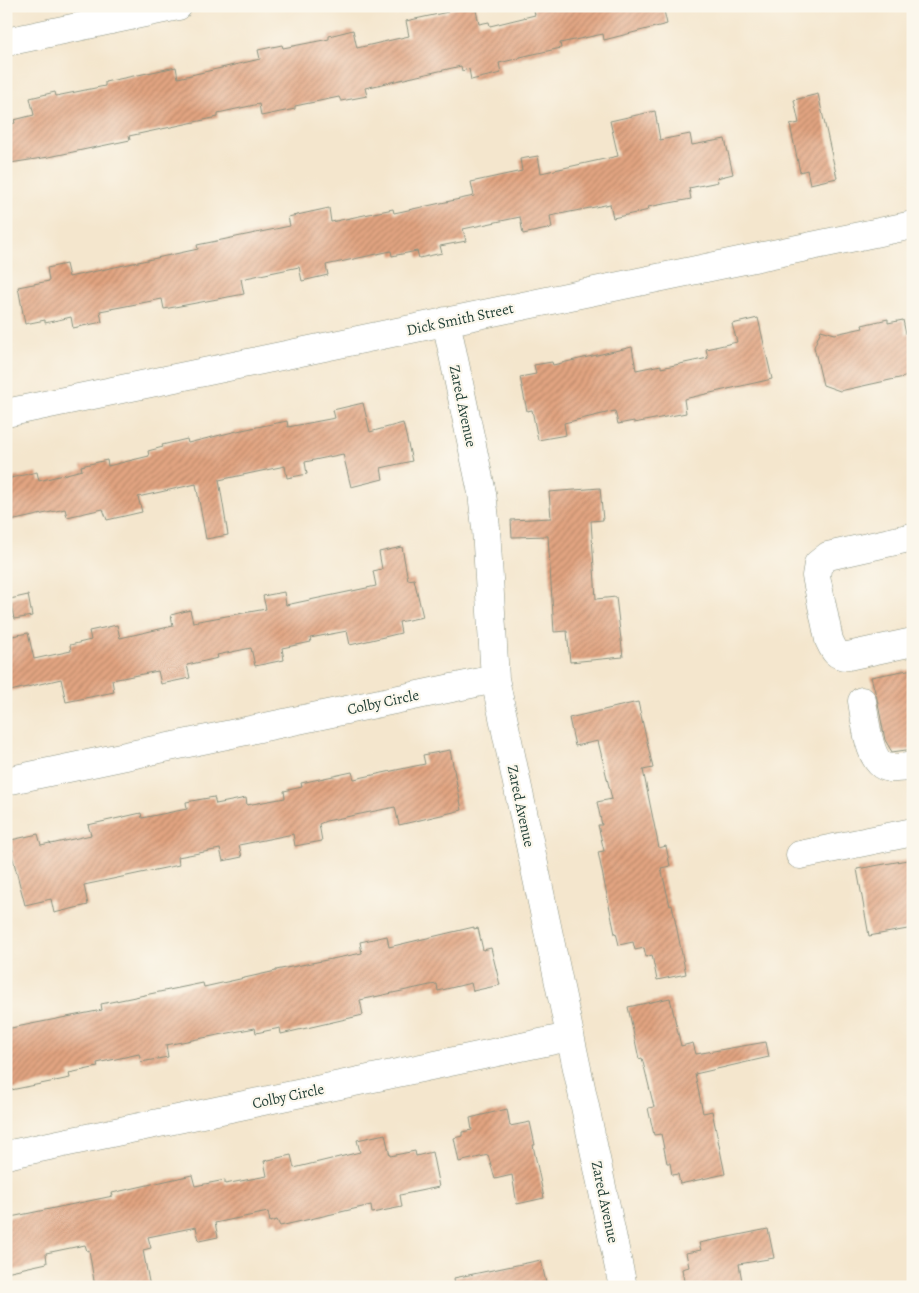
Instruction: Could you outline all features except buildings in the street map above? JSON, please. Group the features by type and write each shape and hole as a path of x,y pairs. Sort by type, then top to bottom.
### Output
{"street":[{"path":"6,42 178,6"},
{"name":"Dick Smith Street","path":"6,412 913,225"},
{"name":"Zared Avenue","path":"446,322 482,493 486,528 495,679 623,1287"},
{"path":"913,537 828,556 818,564 816,576 829,640 833,649 840,656 848,656 913,642"},
{"name":"Colby Circle","path":"6,781 495,679"},
{"path":"862,701 872,753 881,764 887,767 913,766"},
{"path":"800,855 913,832"},
{"name":"Colby Circle","path":"6,1155 569,1037"}]}
